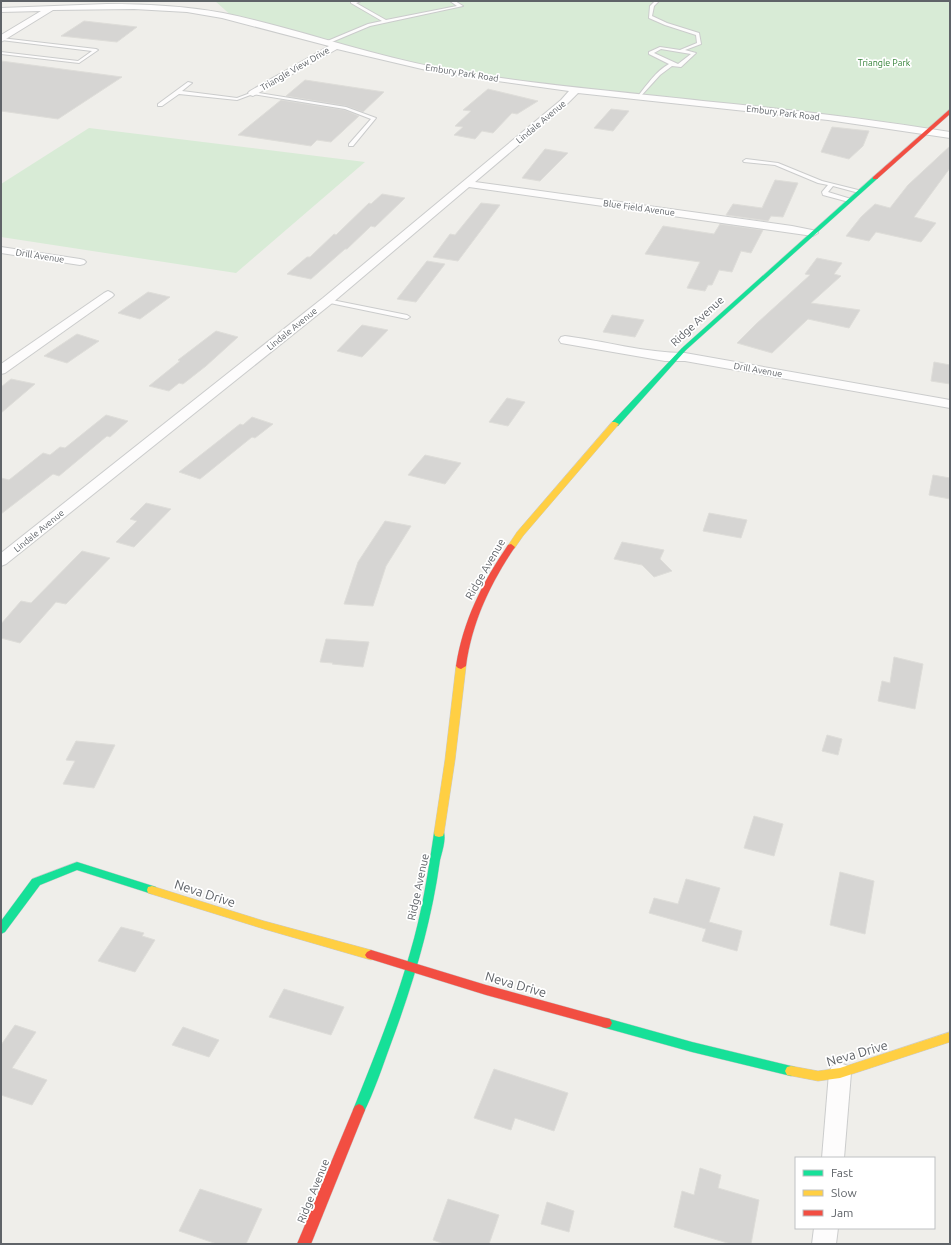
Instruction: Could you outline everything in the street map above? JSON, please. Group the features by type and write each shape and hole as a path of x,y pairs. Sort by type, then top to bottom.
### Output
{"street":[{"name":"Embury Park Road","path":"1,10 127,6 189,10 234,18 433,70 478,77 950,135"},
{"path":"1,39 51,8"},
{"name":"Triangle View Drive","path":"253,93 337,46"},
{"name":"Lindale Avenue","path":"1,561 327,301 564,102 576,89"},
{"name":"Ridge Avenue","path":"304,1244 374,1072 412,966 429,897 437,853 462,654 473,617 484,591 501,561 520,534 643,392 676,357 859,191 950,111"},
{"name":"Blue Field Avenue","path":"466,184 813,233"},
{"name":"Drill Avenue","path":"1,250 80,262"},
{"path":"1,370 108,296"},
{"name":"Drill Avenue","path":"565,340 596,344 665,357 685,357 950,404"},
{"name":"Neva Drive","path":"1,929 36,882 77,866 264,925 412,966 494,992 778,1069 818,1076 840,1073 950,1037"},
{"path":"833,1157 840,1073"},
{"path":"824,1244 826,1229"}],"lane":[{"path":"359,1 352,2 386,22"},
{"path":"326,43 369,25 461,6 452,1"},
{"path":"657,1 652,6 650,16 666,24 698,34 699,44 679,51"},
{"path":"1,39 96,50 79,62 1,53"},
{"path":"660,48 694,53 679,66 672,64 651,53 660,48"},
{"path":"640,96 665,67 672,64"},
{"path":"160,106 190,82"},
{"path":"177,92 237,99 253,93 346,108 374,118 351,145"},
{"path":"746,161 776,164 820,182 859,191"},
{"path":"831,185 825,194 849,200"},
{"path":"327,301 407,317"}],"green space":[{"name":"Triangle Park","path":"215,1 950,1 950,111 927,131 576,89 433,70 234,18"},
{"path":"89,128 365,162 236,273 1,237 1,184"}],"building":[{"path":"84,21 137,27 117,42 61,36"},
{"path":"1,61 122,77 58,119 1,111"},
{"path":"305,80 384,92 363,112 346,106 286,96"},
{"path":"488,89 538,101 517,114 512,113 493,133 482,131 475,139 454,135 463,127 455,126 471,111 463,110"},
{"path":"281,100 345,110 359,116 331,142 317,140 311,146 238,135"},
{"path":"611,109 629,111 613,131 594,128"},
{"path":"832,127 869,131 863,146 849,159 821,152"},
{"path":"950,146 950,168 914,217 936,223 921,242 876,232 869,241 846,236 861,217 875,204 890,208 908,185"},
{"path":"545,149 568,153 540,181 522,178"},
{"path":"775,180 798,183 783,217 771,216 768,221 726,215 733,204 762,208"},
{"path":"382,194 405,198 375,227 371,226 347,249 345,249 311,279 287,274 307,257 310,257 334,234 336,235 369,203 371,204"},
{"path":"481,203 500,205 458,261 433,257 450,234 455,235"},
{"path":"720,224 763,230 751,253 741,251 732,272 719,270 712,285 708,285 705,291 687,288 700,262 645,254 663,226 714,234"},
{"path":"817,258 842,263 834,274 841,276 811,303 860,310 849,328 808,319 772,353 737,343 810,275 805,274"},
{"path":"427,261 445,264 416,302 397,299"},
{"path":"148,292 170,297 140,319 118,313"},
{"path":"612,315 644,320 635,337 603,332"},
{"path":"362,325 388,330 362,357 337,351"},
{"path":"216,331 238,337 206,366 183,384 179,383 169,391 149,386 180,361 178,360"},
{"path":"77,334 99,341 67,363 44,356"},
{"path":"934,362 950,365 950,384 931,381"},
{"path":"11,379 35,384 1,413 1,387"},
{"path":"507,398 525,402 508,426 489,422"},
{"path":"106,415 128,421 110,437 107,436 59,476 53,474 1,514 1,478 9,480 43,453 50,455 60,447 65,448"},
{"path":"252,417 273,424 255,438 252,437 200,479 179,472 240,424 243,425"},
{"path":"425,455 461,463 445,484 408,475"},
{"path":"933,475 950,478 950,499 929,495"},
{"path":"146,503 171,509 134,547 116,542 137,521 130,519"},
{"path":"709,513 747,520 741,538 703,531"},
{"path":"385,521 411,526 386,566 373,606 344,604 358,562"},
{"path":"622,542 664,550 660,559 672,571 654,577 642,565 614,559"},
{"path":"82,551 110,558 66,604 56,602 20,643 1,638 1,624 21,601 31,603"},
{"path":"326,639 369,642 363,667 320,662"},
{"path":"894,657 923,664 915,709 878,701 882,681 890,683"},
{"path":"827,735 842,739 838,755 822,751"},
{"path":"76,741 115,745 94,788 63,784 75,761 66,760"},
{"path":"754,816 783,824 774,856 744,848"},
{"path":"840,872 874,881 865,934 830,925"},
{"path":"686,879 720,888 709,922 742,931 737,951 702,941 706,929 649,913 654,898 678,904"},
{"path":"121,927 144,933 142,936 155,940 135,972 98,961"},
{"path":"284,989 344,1007 331,1035 269,1017"},
{"path":"15,1025 36,1032 12,1068 47,1080 32,1105 1,1095 1,1045"},
{"path":"183,1027 219,1040 209,1057 172,1045"},
{"path":"494,1069 568,1093 554,1131 515,1118 511,1130 474,1118"},
{"path":"700,1168 721,1175 718,1188 759,1200 751,1244 731,1244 674,1227 682,1191 694,1195"},
{"path":"200,1189 262,1209 246,1244 217,1244 179,1231"},
{"path":"448,1199 499,1215 489,1244 444,1244 433,1240"},
{"path":"547,1202 574,1211 569,1232 541,1224"}],"traffic: fast":[{"path":"615,424 684,349 875,178"},
{"path":"359,1110 387,1039 412,967 428,901 439,833"},
{"path":"1,929 36,882 77,866 152,890"},
{"path":"606,1023 692,1047 791,1071"}],"traffic: slow":[{"path":"511,547 520,534 615,424"},
{"path":"439,833 450,760 461,666"},
{"path":"152,890 264,925 371,955"},
{"path":"791,1071 818,1076 840,1073 950,1037"}],"traffic: jam":[{"path":"875,178 950,111"},
{"path":"461,666 467,634 478,604 493,574 511,547"},
{"path":"371,955 486,990 606,1023"},
{"path":"304,1244 359,1110"}]}
